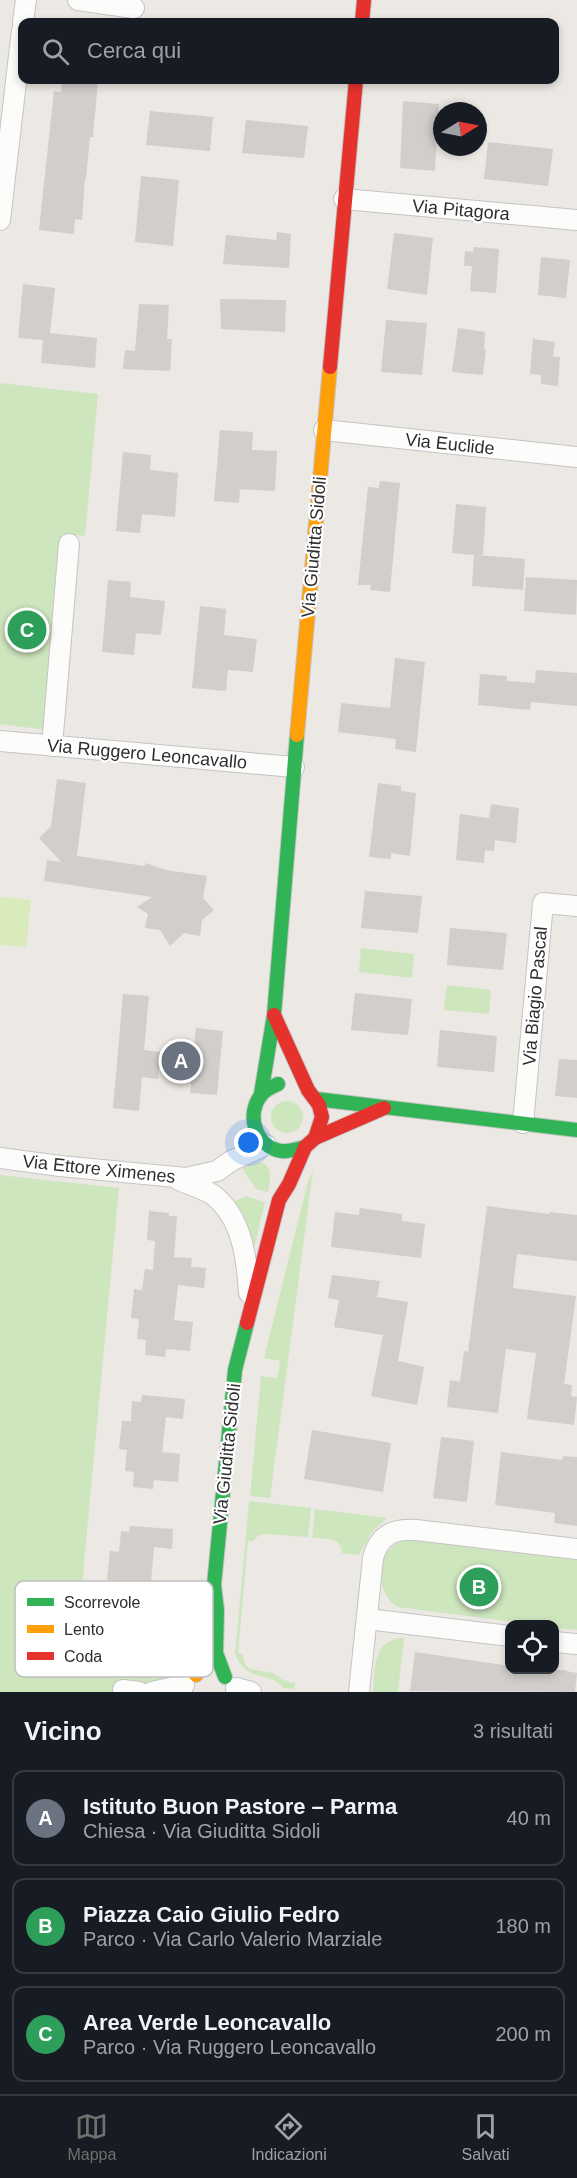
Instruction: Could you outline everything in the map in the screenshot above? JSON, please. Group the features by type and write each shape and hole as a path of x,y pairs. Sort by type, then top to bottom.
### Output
{"street":[{"path":"24,18 26,0"},
{"path":"78,0 134,8"},
{"path":"362,18 364,0"},
{"path":"0,220 4,146 18,56"},
{"name":"Via Giuditta Sidoli","path":"253,1114 255,1104 261,1094 274,1015 356,84"},
{"name":"Via Pitagora","path":"344,199 577,220"},
{"name":"Via Euclide","path":"324,430 577,457"},
{"path":"52,746 69,544"},
{"name":"Via Ruggero Leoncavallo","path":"0,741 294,767"},
{"name":"Via Biagio Pascal","path":"523,1123 543,903 577,906"},
{"name":"Via Giuditta Sidoli","path":"237,1687 217,1662 214,1649 217,1612 215,1581 233,1389 279,1200 320,1127 322,1117 274,1015"},
{"path":"261,1094 278,1084 290,1083 312,1094 577,1130"},
{"path":"253,1114 254,1127 271,1151 284,1152 387,1106"},
{"path":"231,1161 253,1114"},
{"name":"Via Ettore Ximenes","path":"0,1158 170,1178 191,1178 207,1174 231,1161 271,1151"},
{"name":"Via Giuditta Sidoli","path":"170,1178 212,1195 222,1204 233,1220 241,1239 247,1264 249,1304 246,1329"},
{"name":"Via Giuditta Sidoli","path":"276,1182 279,1200"},
{"path":"359,1692 375,1552 386,1536 397,1529 416,1530 577,1550"},
{"name":"Via Giuditta Sidoli","path":"213,1587 215,1581"},
{"path":"367,1619 505,1635"},
{"path":"559,1642 577,1644"},
{"name":"Via Giuditta Sidoli","path":"213,1674 237,1687"},
{"path":"152,1692 187,1684"}],"green space":[{"path":"0,383 98,394 85,536 63,534 46,730 0,724"},
{"path":"0,897 31,900 26,947 0,945"},
{"path":"361,948 414,954 412,978 359,972"},
{"path":"447,985 491,990 489,1014 444,1010"},
{"path":"287,1101 298,1106 303,1117 298,1128 287,1133 276,1128 271,1117 276,1106"},
{"path":"259,1162 267,1166 269,1170 268,1192 256,1189 242,1168"},
{"path":"313,1171 270,1498 250,1496 261,1376 277,1378 280,1361 264,1358 308,1181"},
{"path":"0,1175 119,1188 82,1581 15,1581 15,1677 181,1677 180,1692 0,1692"},
{"path":"246,1196 265,1202 255,1245 252,1246 231,1203"},
{"path":"249,1501 311,1508 308,1537 265,1534 253,1541 248,1541 238,1653 243,1654 244,1662 249,1669 273,1673 283,1680 295,1683 294,1689 283,1688 272,1680 252,1673 240,1663 235,1654"},
{"path":"315,1509 387,1518 372,1532 359,1555 342,1553 336,1541 312,1538"},
{"path":"414,1539 577,1559 577,1630 559,1628 559,1620 505,1621 398,1607 383,1589 381,1578 385,1556 392,1547 402,1541"},
{"path":"404,1638 398,1692 373,1692 375,1667 380,1651 384,1645"}],"building":[{"path":"62,84 98,84 93,137 90,137 85,178 82,220 75,219 74,234 39,230 54,91 61,92"},
{"path":"403,101 433,104 435,171 400,168"},
{"path":"150,111 213,117 210,151 146,145"},
{"path":"246,120 308,126 304,158 242,153"},
{"path":"488,142 553,149 548,186 484,179"},
{"path":"141,176 179,180 173,246 135,242"},
{"path":"277,232 291,234 289,268 223,264 226,235 276,240"},
{"path":"394,233 433,238 427,295 387,289"},
{"path":"474,247 499,249 496,293 470,291 472,266 464,266 465,251 473,252"},
{"path":"541,257 570,260 566,298 538,295"},
{"path":"23,284 55,288 50,333 97,338 95,368 41,363 43,340 18,338"},
{"path":"220,299 286,300 285,332 221,329"},
{"path":"139,304 169,305 167,339 172,339 170,371 123,369 125,350 135,351"},
{"path":"386,320 427,323 422,375 381,372"},
{"path":"458,328 485,332 483,375 452,372"},
{"path":"533,339 555,342 553,357 560,357 558,386 541,384 541,375 530,374"},
{"path":"220,430 253,432 252,450 277,451 275,491 240,489 239,503 214,501"},
{"path":"123,452 151,455 150,470 178,473 175,517 142,514 140,533 116,531"},
{"path":"380,481 400,483 390,592 370,590 371,585 358,585 368,487 379,488"},
{"path":"456,504 486,507 483,555 476,555 525,559 523,590 472,586 474,555 452,553"},
{"path":"526,577 577,580 576,615 524,611"},
{"path":"108,580 131,582 130,597 165,601 161,635 136,633 134,655 102,652"},
{"path":"200,606 226,609 224,635 257,639 253,672 228,670 226,691 192,688"},
{"path":"395,658 425,662 416,752 395,749 396,739 338,732 341,703 390,708"},
{"path":"536,670 577,673 577,706 531,702 530,710 478,705 480,674 507,676 507,681 535,683"},
{"path":"57,779 86,783 77,856 145,866 145,863 166,870 207,876 203,898 214,910 202,920 200,936 184,933 170,946 160,930 145,928 148,914 137,907 152,897 44,881 47,860 61,862 39,838 51,826"},
{"path":"378,783 401,786 401,791 416,793 410,856 391,853 391,859 369,857"},
{"path":"491,804 519,808 516,843 495,840 494,851 485,850 484,863 456,860 460,814 489,818"},
{"path":"365,891 422,896 418,933 361,928"},
{"path":"450,928 507,933 503,970 447,965"},
{"path":"355,993 412,999 408,1035 351,1030"},
{"path":"123,994 149,996 144,1050 193,1056 196,1028 223,1031 217,1095 190,1093 192,1070 159,1067 158,1079 142,1077 139,1111 113,1108"},
{"path":"440,1030 497,1036 494,1072 437,1067"},
{"path":"559,1059 577,1060 577,1098 555,1096"},
{"path":"487,1206 577,1215 577,1261 517,1254 513,1288 576,1296 564,1384 572,1385 571,1396 577,1397 574,1425 527,1419 536,1353 506,1349 498,1413 447,1407 450,1380 460,1382 464,1351 468,1352"},
{"path":"360,1208 402,1214 402,1221 425,1224 421,1258 331,1247 335,1212 359,1215"},
{"path":"149,1211 177,1216 174,1257 192,1258 191,1267 206,1268 204,1288 178,1285 174,1320 193,1322 190,1351 166,1349 165,1357 145,1355 146,1340 137,1339 139,1319 131,1318 134,1289 142,1290 145,1269 153,1270 155,1241 147,1240"},
{"path":"332,1275 380,1281 377,1297 408,1302 398,1361 424,1367 417,1405 371,1396 383,1335 334,1327 339,1300 328,1298"},
{"path":"142,1395 185,1399 183,1419 166,1417 162,1452 180,1454 178,1482 154,1480 153,1489 133,1487 134,1472 125,1471 127,1450 119,1449 122,1421 131,1421 132,1401 141,1402"},
{"path":"312,1430 391,1443 383,1492 304,1479"},
{"path":"441,1437 474,1441 467,1502 433,1498"},
{"path":"501,1452 562,1460 563,1456 577,1457 577,1526 554,1523 555,1513 495,1505"},
{"path":"130,1526 173,1529 172,1549 154,1547 151,1581 107,1580 110,1551 119,1552 121,1531 129,1532"},
{"path":"415,1652 505,1665 505,1674 559,1674 559,1670 577,1673 575,1692 410,1691"}],"traffic: fast":[{"path":"261,1094 274,1015 297,735"},
{"path":"278,1084 265,1091 257,1102 254,1111 255,1128 259,1136 272,1148 284,1151 305,1147"},
{"path":"316,1099 577,1130"},
{"path":"225,1677 216,1653 217,1610 214,1585 235,1370 247,1323"}],"traffic: slow":[{"path":"297,735 330,367"}],"traffic: jam":[{"path":"362,18 364,0"},
{"path":"330,367 356,84"},
{"path":"247,1323 279,1200 289,1184 305,1147 315,1138 322,1117 319,1105 308,1090 274,1015"},
{"path":"315,1138 384,1108"}],"place":[{"name":"Area Verde Leoncavallo","path":"27,630"},
{"name":"Istituto Buon Pastore – Parma","path":"181,1061"},
{"name":"Piazza Caio Giulio Fedro","path":"479,1587"}]}
